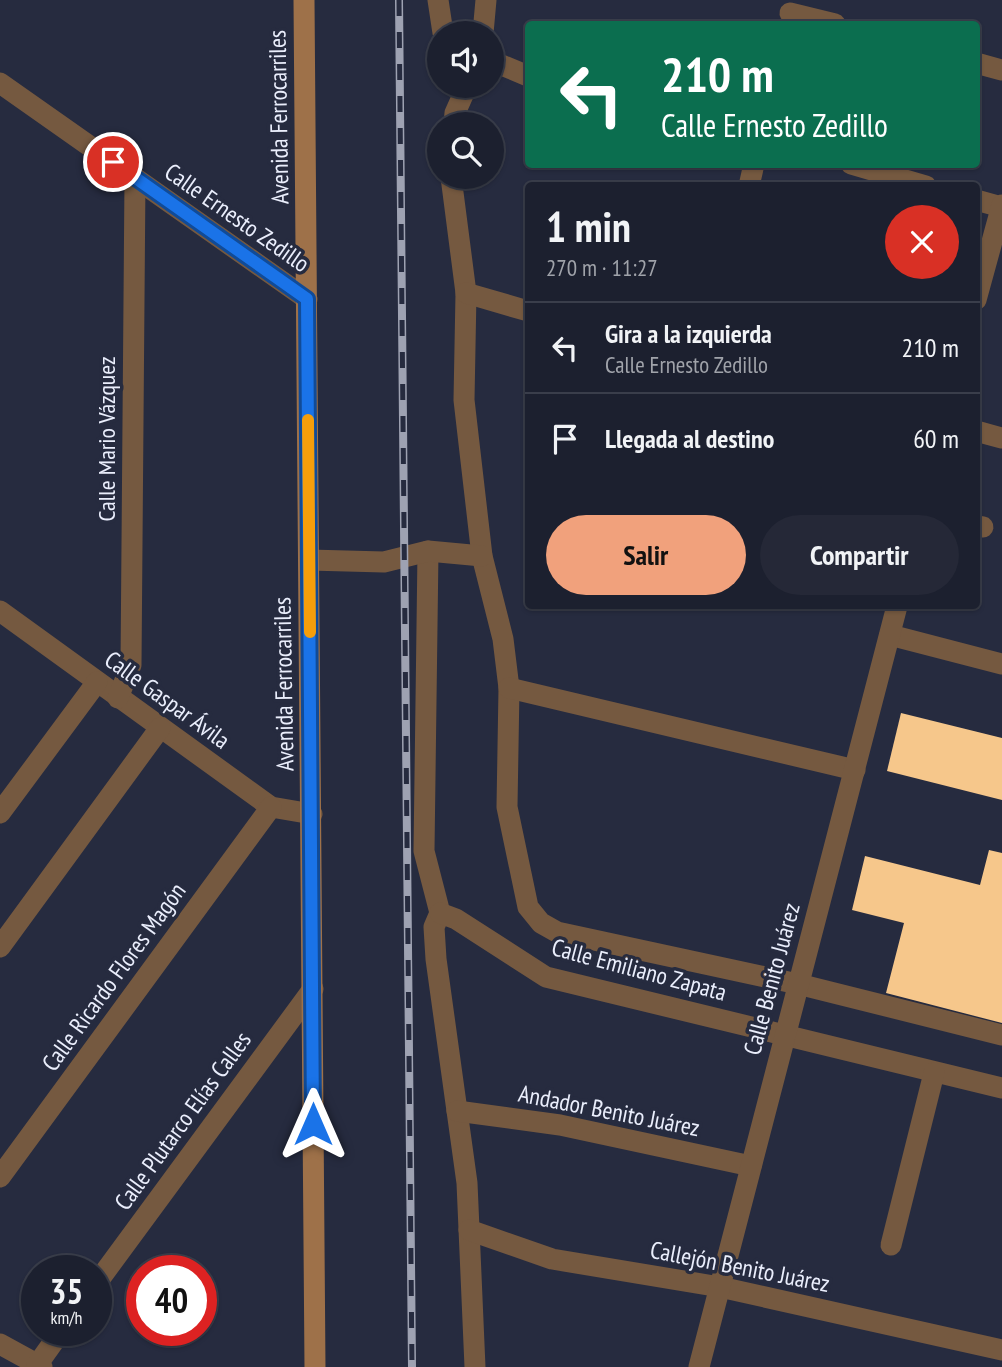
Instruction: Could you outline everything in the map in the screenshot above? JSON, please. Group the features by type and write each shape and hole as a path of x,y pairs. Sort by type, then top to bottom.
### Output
{"street":[{"name":"Avenida Ferrocarriles","path":"304,0 315,1367"},
{"path":"438,0 441,21"},
{"path":"484,21 486,0"},
{"path":"790,12 824,21"},
{"path":"980,64 1002,69"},
{"path":"504,66 525,75"},
{"name":"Calle Ernesto Zedillo","path":"0,83 307,299"},
{"path":"865,168 912,182"},
{"name":"Calle Mario Vázquez","path":"118,698 131,665 135,178"},
{"path":"453,189 466,293 464,400 482,556 503,639 509,688 507,807 528,907 541,923 556,932 798,984 1002,1035"},
{"path":"980,201 1002,206 980,286"},
{"path":"466,293 525,311"},
{"path":"980,432 1002,438"},
{"path":"309,560 384,562 428,551 482,556"},
{"path":"428,551 424,852 440,913 434,927 436,959 467,1184 480,1366"},
{"name":"Calle Benito Juárez","path":"699,1367 896,609"},
{"name":"Calle Gaspar Ávila","path":"0,611 271,807 312,814"},
{"path":"890,635 1002,664"},
{"path":"0,813 97,682"},
{"path":"509,688 855,770"},
{"path":"0,947 160,728"},
{"name":"Calle Ricardo Flores Magón","path":"0,1177 271,807"},
{"name":"Calle Emiliano Zapata","path":"440,913 456,919 546,977 1002,1088"},
{"name":"Calle Plutarco Elías Calles","path":"112,1262 313,989"},
{"path":"891,1245 934,1073"},
{"name":"Andador Benito Juárez","path":"457,1111 561,1125 751,1166"},
{"name":"Callejón Benito Juárez","path":"469,1230 552,1259 720,1287 1002,1350"},
{"path":"0,1344 40,1366 52,1346"}],"building":[{"path":"901,713 1002,738 1002,800 887,771"},
{"path":"989,850 1002,853 1002,1023 886,993 904,923 852,910 865,856 980,885"}],"railway":[{"path":"399,0 412,1367"}],"slow traffic":[{"path":"308,420 310,632"}],"route":[{"path":"113,162 307,299 313,1124"}]}
